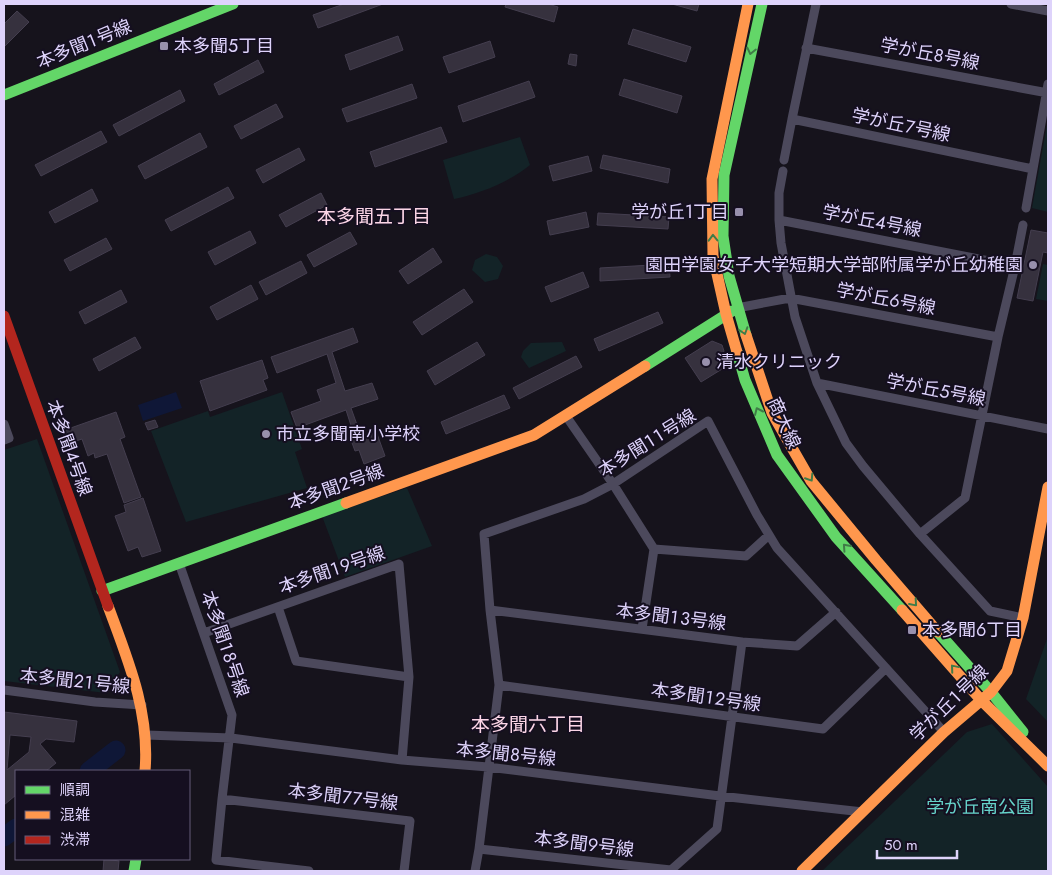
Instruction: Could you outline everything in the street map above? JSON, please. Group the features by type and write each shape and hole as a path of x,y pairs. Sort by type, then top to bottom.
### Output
{"street":[{"name":"本多聞１号線","path":"4,95 233,4"},
{"name":"商大線","path":"748,4 712,179 713,256 726,314 745,380 777,455 836,537 936,647 981,700 1048,765"},
{"name":"商大線","path":"762,4 724,175 723,236 729,276 737,308 772,413 811,481 876,560 990,692 1048,765"},
{"path":"784,160 816,4"},
{"path":"1011,4 1048,11"},
{"name":"学が丘８号線","path":"806,48 1048,90"},
{"path":"1026,208 1048,90"},
{"name":"学が丘７号線","path":"792,119 1033,169"},
{"path":"783,171 779,193 779,220 790,298 804,349 846,443 920,534 990,611 1023,618"},
{"name":"学が丘４号線","path":"779,220 1015,266"},
{"path":"920,534 965,498 1023,225"},
{"name":"学が丘６号線","path":"737,308 790,298 998,337"},
{"name":"本多聞２号線","path":"102,591 534,435 737,308"},
{"name":"本多聞４号線","path":"4,316 102,591"},
{"name":"学が丘５号線","path":"818,384 1048,429"},
{"path":"566,416 613,484 654,549 642,629"},
{"name":"本多聞１１号線","path":"488,767 499,685 490,610 484,534 584,500 613,484 708,421 757,515 777,548 944,732"},
{"path":"4,424 9,438 4,440"},
{"name":"学が丘１号線","path":"802,871 944,732 990,692 1007,671 1023,618 1048,487"},
{"path":"654,549 746,556 769,535"},
{"name":"本多聞１８号線","path":"178,563 232,715 231,738"},
{"name":"本多聞１９号線","path":"204,633 399,564 409,677 402,760"},
{"path":"102,591 142,705 146,735 145,770"},
{"path":"278,607 296,661 409,677"},
{"name":"本多聞１３号線","path":"490,610 742,642 797,646 836,612"},
{"name":"本多聞９号線","path":"480,848 671,871 717,829 742,642"},
{"name":"本多聞１２号線","path":"499,685 823,729 886,668"},
{"name":"本多聞２１号線","path":"4,690 95,702 142,705"},
{"name":"本多聞８号線","path":"146,735 231,738 402,760 488,767 862,812"},
{"path":"231,738 222,798 216,860 309,871"},
{"path":"475,871 480,848 488,767"},
{"name":"本多聞７７号線","path":"222,798 410,821 404,871"}],"green space":[{"path":"1048,119 1048,212 1032,208"},
{"path":"520,137 530,165 513,177 494,186 454,199 443,160"},
{"path":"486,254 497,257 503,266 498,279 485,282 472,270 475,260"},
{"path":"1043,264 1048,265 1048,301 1036,299"},
{"path":"562,342 566,351 529,368 521,357 523,351 531,343"},
{"path":"282,392 302,449 295,452 307,488 186,522 151,431 208,411 210,417"},
{"path":"37,439 120,672 106,693 4,681 4,450"},
{"path":"407,488 432,546 345,577 322,516"},
{"path":"1048,636 1048,722 1026,699"},
{"name":"学が丘南公園","path":"992,724 1048,787 1048,871 822,871 967,732"}],"water":[{"path":"176,392 182,408 143,421 138,405"}],"building":[{"path":"344,4 383,4 318,28 313,15"},
{"path":"506,4 548,4 558,7 554,22 505,7"},
{"path":"672,4 699,4 697,11"},
{"path":"17,11 29,22 4,47 4,24"},
{"path":"633,29 691,47 686,62 628,44"},
{"path":"398,36 403,50 350,70 345,55"},
{"path":"490,41 495,57 449,73 443,57"},
{"path":"570,54 577,55 576,66 568,64"},
{"path":"258,60 264,72 219,95 214,84"},
{"path":"624,79 682,96 677,113 619,95"},
{"path":"529,81 535,97 463,122 458,106"},
{"path":"412,84 417,98 347,122 342,109"},
{"path":"180,90 185,101 119,136 113,125"},
{"path":"276,104 283,117 241,139 234,126"},
{"path":"441,127 447,142 375,167 370,152"},
{"path":"101,131 107,142 41,176 35,165"},
{"path":"200,133 207,147 145,179 138,166"},
{"path":"299,148 305,160 263,183 256,170"},
{"path":"603,155 670,169 668,183 600,168"},
{"path":"588,156 592,171 553,181 549,166"},
{"path":"228,187 234,198 171,231 165,220"},
{"path":"92,189 98,201 55,223 49,212"},
{"path":"321,193 327,205 286,227 279,215"},
{"path":"586,212 589,227 550,235 547,221"},
{"path":"598,213 669,217 668,229 597,225"},
{"path":"1031,230 1048,233 1048,253 1043,252 1033,301 1017,298"},
{"path":"250,231 256,243 215,265 208,252"},
{"path":"350,232 357,244 314,267 307,255"},
{"path":"106,238 112,249 70,271 64,260"},
{"path":"433,248 442,262 408,284 399,271"},
{"path":"301,261 307,273 266,295 259,282"},
{"path":"669,264 670,277 600,281 600,268"},
{"path":"583,272 589,287 551,302 545,287"},
{"path":"251,285 258,299 217,320 210,307"},
{"path":"464,289 473,302 422,335 413,322"},
{"path":"121,290 127,302 85,324 79,312"},
{"path":"658,312 663,323 599,351 594,339"},
{"path":"353,328 358,342 332,352 345,391 372,383 378,399 351,408 361,436 376,431 385,456 364,464 359,450 355,451 351,440 355,438 346,410 297,428 291,412 321,401 317,390 336,383 327,354 277,373 271,357"},
{"path":"135,337 141,348 99,371 93,359"},
{"name":"清水クリニック","path":"712,341 722,345 724,351 721,357 727,366 701,382 685,358"},
{"path":"477,342 485,355 435,385 427,371"},
{"path":"576,356 582,367 519,399 513,388"},
{"path":"262,360 268,378 263,380 267,390 210,411 200,381"},
{"path":"504,395 510,408 446,434 441,422"},
{"path":"116,412 125,437 120,439 141,497 124,503 107,454 95,458 94,453 88,456 82,439 70,443 65,430"},
{"path":"155,420 158,427 148,430 145,423"},
{"path":"143,498 161,551 142,557 138,547 128,551 115,516 126,512 124,505"},
{"path":"4,712 77,721 74,742 46,739 40,744 56,763 47,770 15,770 15,796 4,805","holes":["10,735 31,737 29,752 7,770"]},
{"path":"104,860 119,861 118,871 103,871"}],"waterway":[{"path":"90,770 116,750"},
{"path":"4,837 15,829"}],"traffic: fast":[{"path":"4,95 233,4"},
{"path":"746,335 729,276 723,236 724,175 762,4"},
{"path":"645,366 732,311"},
{"path":"737,352 745,380 777,455 836,537 902,610"},
{"path":"102,591 346,503"},
{"path":"938,632 991,692 1023,732"},
{"path":"134,871 136,860"}],"traffic: slow":[{"path":"737,352 713,256 712,179 748,4"},
{"path":"746,335 772,413 811,481 938,632"},
{"path":"346,503 534,435 645,366"},
{"path":"802,871 944,732 991,692 1007,671 1023,618 1048,487"},
{"path":"108,606 130,666 141,707 146,749 145,770"},
{"path":"902,610 981,700 1048,766"}],"traffic: jam":[{"path":"4,316 108,606"}],"place":[{"name":"本多聞5丁目","path":"164,46"},
{"name":"学が丘1丁目","path":"739,212"},
{"name":"園田学園女子大学短期大学部附属学が丘幼稚園","path":"1033,265"},
{"name":"清水クリニック","path":"706,362"},
{"name":"市立多聞南小学校","path":"266,434"},
{"name":"本多聞6丁目","path":"912,630"}],"district":[{"name":"本多聞五丁目","path":"374,216"},
{"name":"本多聞六丁目","path":"528,724"}]}
